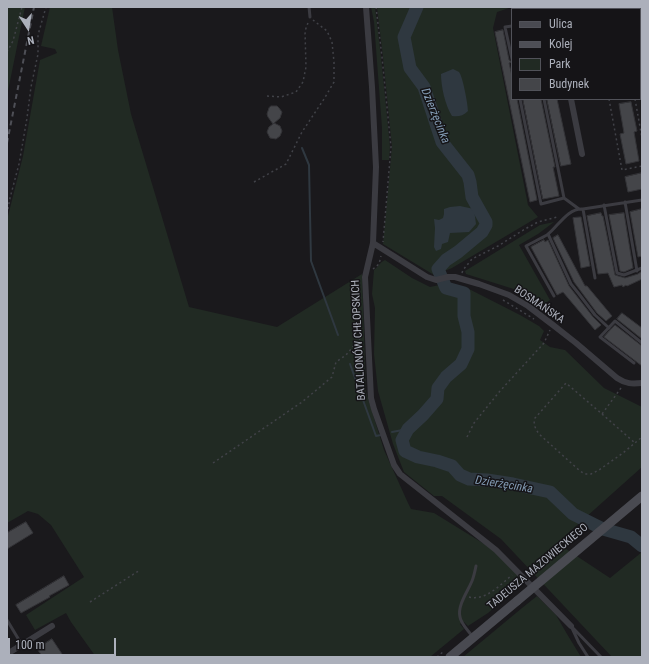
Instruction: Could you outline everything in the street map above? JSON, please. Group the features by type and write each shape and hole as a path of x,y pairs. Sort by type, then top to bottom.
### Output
{"main road":[{"name":"TADEUSZA MAZOWIECKIEGO","path":"450,657 642,496"}],"street":[{"name":"BATALIONÓW CHŁOPSKICH","path":"366,7 376,167 373,243 365,277 372,403 396,469 403,477 491,545 571,626"},
{"path":"571,100 582,154"},
{"name":"BOSMAŃSKA","path":"373,243 426,277 436,280 448,276 460,278 509,295 528,306 553,325 617,378 625,383 642,383"},
{"path":"11,655 22,644 52,626"}],"lane":[{"path":"309,7 310,17"},
{"path":"511,26 506,27 511,54"},
{"path":"520,100 541,204 564,198"},
{"path":"544,100 564,198 581,209 595,278"},
{"path":"554,296 526,246 548,234 564,217 571,212 604,205 642,200"},
{"path":"625,202 637,271"},
{"path":"604,205 617,273 624,275 642,268"},
{"path":"548,234 571,284 595,315 609,328"},
{"path":"634,363 600,337 615,321 642,343"},
{"path":"474,637 462,623 460,611 476,566"},
{"path":"7,620 22,644"},
{"path":"571,626 601,657"},
{"name":"BATALIONÓW CHŁOPSKICH","path":"571,626 576,638 588,657"}],"path":[{"path":"7,52 13,41 22,7"},
{"path":"7,214 27,118 31,87 38,54 38,35 46,7"},
{"path":"376,7 391,147 382,245"},
{"path":"267,96 281,97 296,92 303,82 306,67 305,32 310,17"},
{"path":"254,182 286,164 302,132 334,82 332,42 327,31 316,24 310,17"},
{"path":"609,100 622,170 642,166"},
{"path":"635,100 642,138"},
{"path":"460,278 463,270 472,259 498,246 538,222 557,217 564,217"},
{"path":"370,272 379,264 382,252"},
{"path":"498,298 537,322"},
{"path":"467,437 474,422 544,343 553,325"},
{"path":"213,464 302,402 332,377 336,362 346,355 360,337 368,330"},
{"path":"635,443 566,383 535,418 535,429 539,434 585,474 592,474 599,470 623,453 635,443 642,437"},
{"path":"602,414 622,387 618,385"},
{"path":"90,602 140,570"},
{"path":"465,596 472,598 484,596 500,585 517,570"},
{"path":"11,655 18,654 25,657"},
{"path":"32,657 35,655 36,657"}],"green space":[{"path":"7,7 25,7 7,96"},
{"path":"50,7 112,7 118,50 131,114 189,307 277,327 362,274 366,392 384,450 411,509 434,513 494,550 525,581 488,613 468,626 464,622 460,624 464,629 430,657 96,657 66,613 35,630 26,615 84,577 51,525 38,514 28,511 7,523 7,220 23,156 40,60 57,53 55,49 41,46"},
{"path":"371,7 375,7 381,57 390,147 389,160 382,160 382,128 374,22"},
{"path":"377,7 512,7 497,12 493,28 528,205 538,217 452,268 434,275 383,244 392,147"},
{"path":"554,222 538,234 519,245 550,300 539,308 520,291 466,274 465,271 540,225"},
{"path":"385,260 412,278 430,287 449,283 471,290 520,315 539,326 544,331 540,340 550,347 565,350 604,388 642,407 642,467 557,543 610,578 642,552 642,657 612,657 501,539 442,496 434,496 404,472 393,444 378,391 374,354 375,308 372,294 374,270"},
{"path":"537,596 556,615 581,657 463,657 522,608"}],"shaded area":[{"path":"453,69 461,75 468,108 466,113 458,116 452,116 450,112 445,101 442,84 441,74"},
{"path":"460,206 474,209 476,224 469,232 450,233 448,242 442,244 441,249 436,251 434,247 434,219 439,220 443,218 444,209"}],"building":[{"path":"503,30 509,60 511,61 509,63 511,72 511,100 517,100 537,200 530,202 495,32"},
{"path":"523,100 541,100 555,167 553,167 559,196 543,199"},
{"path":"547,100 557,100 571,164 561,166"},
{"path":"631,102 637,131 634,132 639,161 626,164 620,134 624,133 619,104"},
{"path":"271,106 277,106 282,112 280,118 274,123 280,126 282,131 280,136 276,139 270,138 267,132 269,127 273,124 267,114"},
{"path":"642,173 642,189 628,192 625,177"},
{"path":"642,209 642,256 638,257 630,212"},
{"path":"601,213 603,216 615,275 625,278 638,274 642,271 642,279 627,286 626,285 623,287 622,285 614,287 608,273 598,274 587,216"},
{"path":"624,213 633,268 624,272 620,271 609,215"},
{"path":"581,217 590,266 581,268 573,218"},
{"path":"558,235 585,286 587,286 612,316 606,321 597,313 574,282 553,238"},
{"path":"544,240 545,242 548,240 569,286 601,325 595,330 563,292 557,295 531,247"},
{"path":"622,313 642,328 642,339 617,319"},
{"path":"615,325 642,346 642,366 604,337"},
{"path":"26,522 33,533 7,549 7,533"},
{"path":"64,576 69,585 21,613 16,605"},
{"path":"52,639 64,657 43,657 37,649"}],"waterway":[{"name":"Dzierżęcinka","path":"417,7 404,37 410,68 424,87 442,142 468,175 472,197 486,222 486,225 482,232 446,260 438,269 446,288 464,293 464,316 468,332 468,349 461,364 446,377 438,388 437,399 408,429 402,440 405,451 418,457 452,466 460,475 469,479 513,484 550,492 573,514 603,529 631,537 642,546"},
{"path":"302,148 309,165 311,261 338,335"},
{"path":"350,364 376,436 381,435"},
{"path":"392,432 408,429"}],"railway":[{"path":"7,143 34,7"}]}
